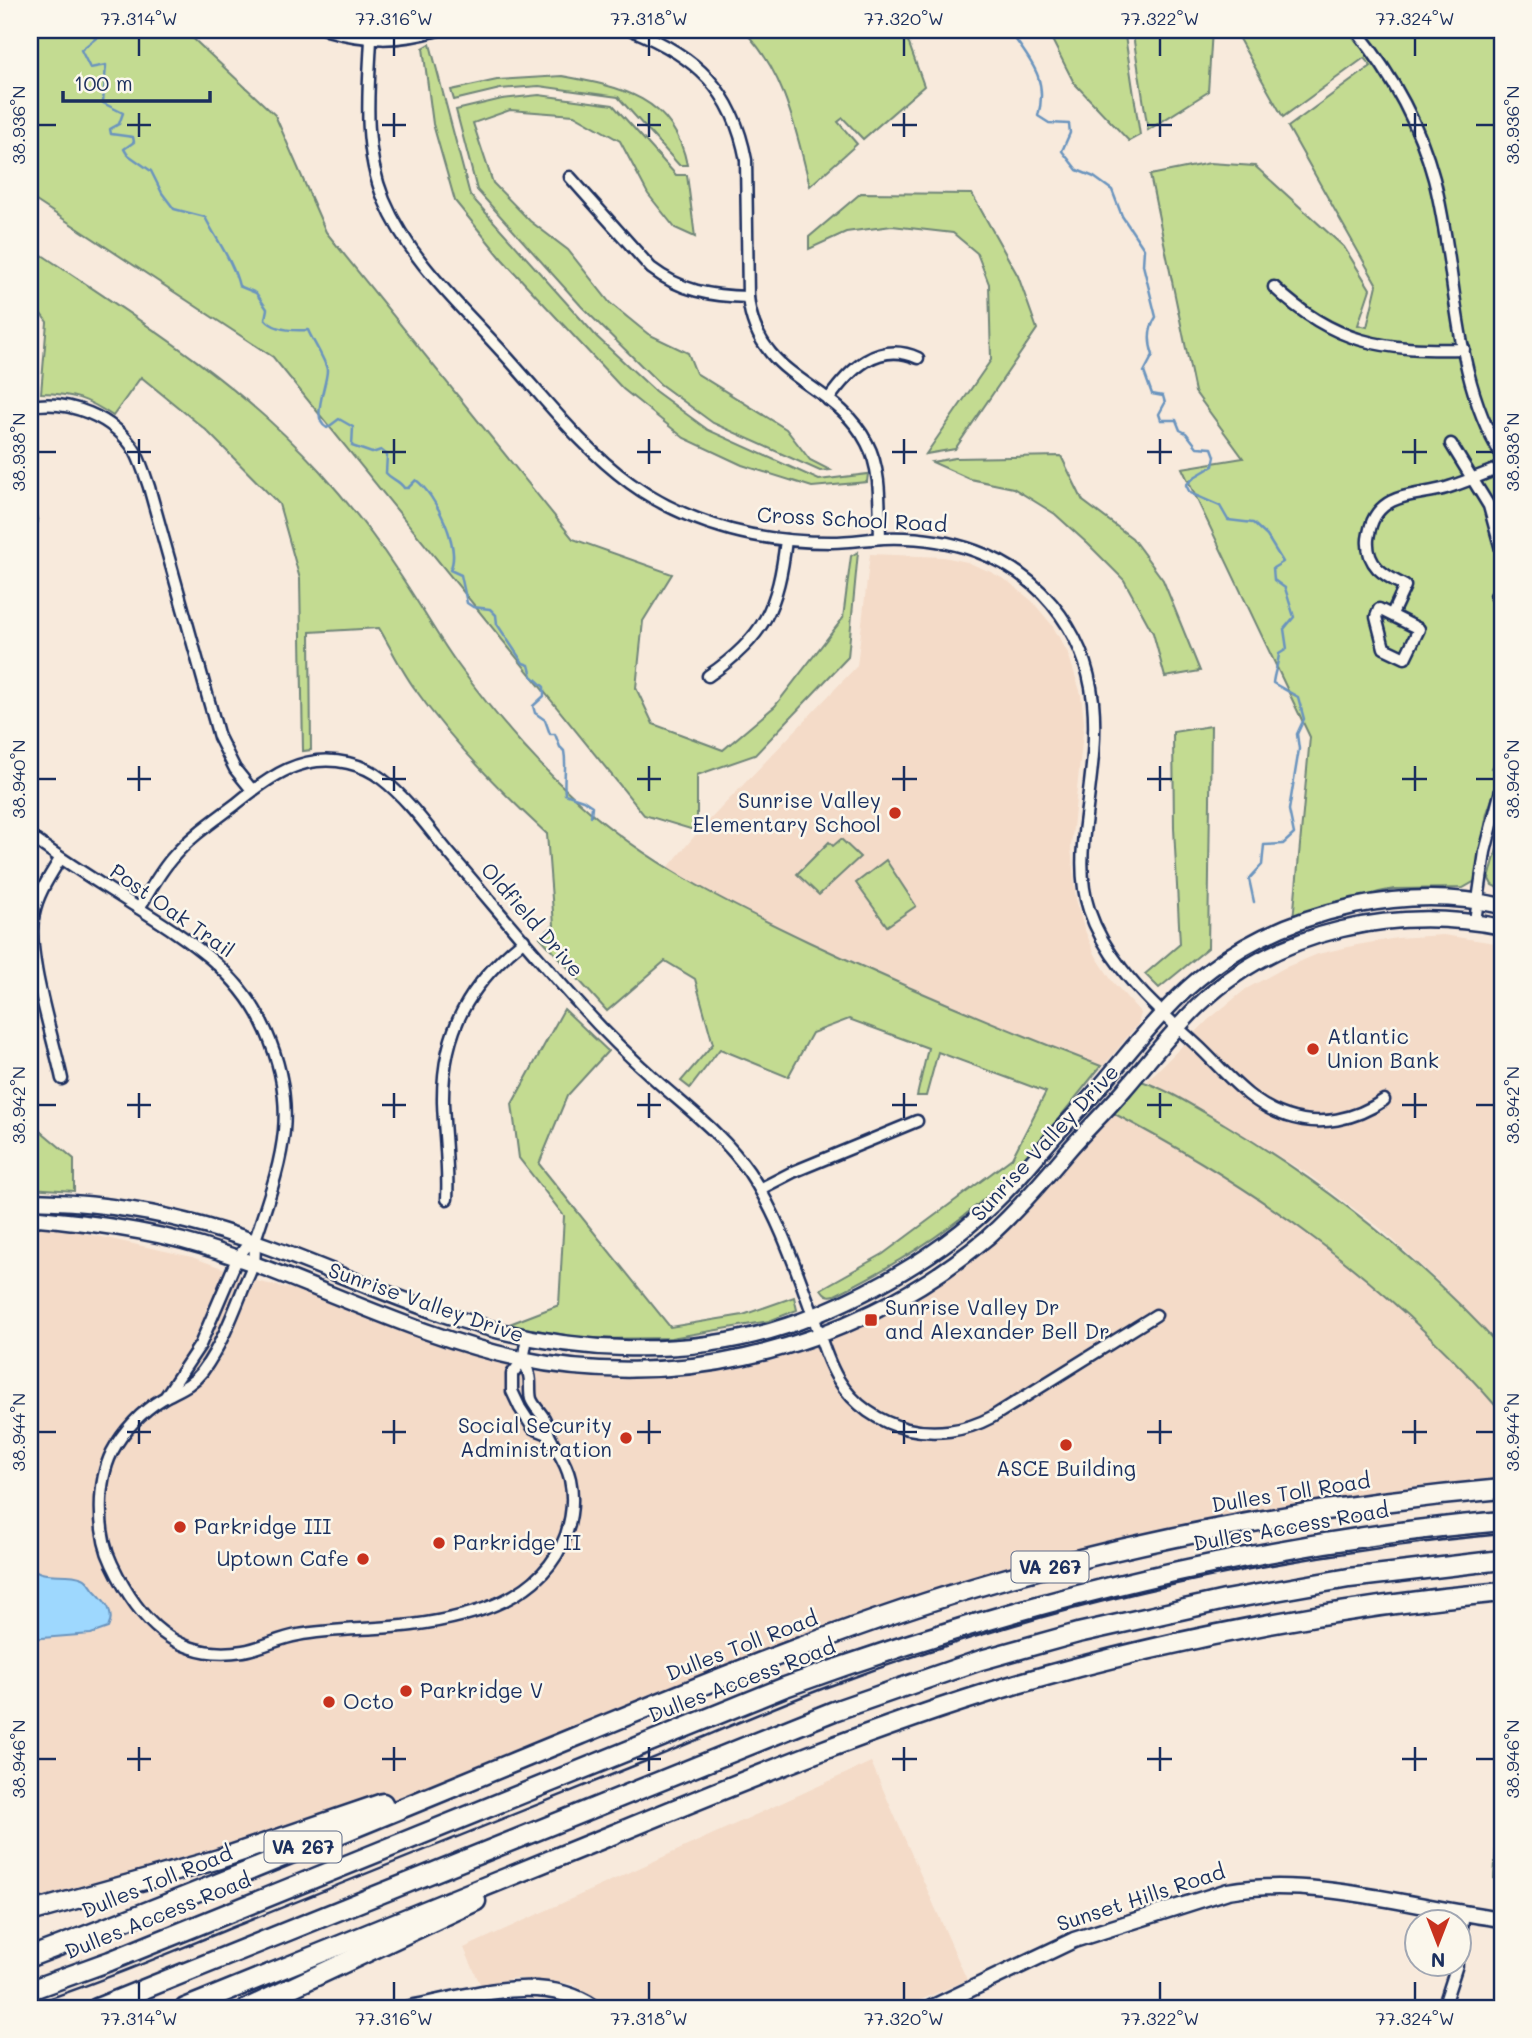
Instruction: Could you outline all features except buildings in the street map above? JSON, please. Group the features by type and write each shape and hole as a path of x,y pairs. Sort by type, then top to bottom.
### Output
{"highway":[{"name":"Dulles Toll Road","path":"30,1957 825,1638 970,1589 1170,1538 1290,1515 1352,1505 1502,1489"},
{"name":"Dulles Access Road","path":"30,1990 110,1961 785,1687 891,1648 1032,1606 1189,1567 1386,1533 1502,1521"},
{"path":"97,2008 822,1716 981,1660 1078,1633 1225,1600 1349,1578 1502,1560"},
{"path":"186,2008 878,1729 1070,1669 1191,1640 1405,1602 1502,1592"},
{"path":"30,1912 219,1859 575,1737"},
{"path":"248,2008 650,1819"}],"main road":[{"name":"Sunrise Valley Drive","path":"30,1201 144,1212 200,1225 254,1242 440,1313 527,1338 592,1346 666,1347 752,1334 813,1316 885,1282 962,1231 1018,1178 1163,1012 1228,957 1299,921 1376,902 1416,898 1478,901 1502,906"},
{"name":"Sunrise Valley Drive","path":"32,1218 88,1222 178,1240 253,1264 431,1331 523,1360 632,1369 693,1366 742,1358 820,1335 854,1321 912,1291 989,1236 1044,1180 1201,1003 1263,960 1316,937 1398,919 1475,921 1502,927"},
{"name":"Sunset Hills Road","path":"930,2008 1074,1940 1228,1891 1271,1886 1305,1888 1433,1909"},
{"name":"Sunset Hills Road","path":"1472,1915 1502,1919"},
{"path":"410,2008 498,1992 533,1989 556,1991 576,1997 595,2008"}],"street":[{"path":"327,30 371,40 416,37 438,30"},
{"path":"632,30 673,50 698,67 722,94 737,122 747,177 748,297 752,317 767,350 794,376 841,409 860,430 874,457 880,538"},
{"path":"1356,30 1376,55 1402,96 1427,154 1440,207 1464,349 1479,408 1502,456"},
{"name":"Cross School Road","path":"371,40 368,128 376,177 394,220 422,262 583,441 625,479 658,501 706,522 761,537 786,540 828,542 880,538 940,541 978,551 999,561 1035,586 1055,608 1073,635 1090,677 1095,710 1095,745 1083,852 1085,896 1088,909 1108,950 1130,980 1248,1094 1268,1108 1291,1118 1336,1120 1366,1111 1384,1100"},
{"path":"570,177 651,268 665,279 700,293 748,297"},
{"path":"1274,287 1298,309 1322,324 1363,341 1405,350 1464,349"},
{"path":"828,400 840,382 874,356 899,352 918,358"},
{"path":"30,406 55,405 87,412 117,430 133,449 149,487 219,737 235,769 252,790"},
{"path":"1451,444 1489,506 1502,553"},
{"path":"1392,614 1405,586 1382,574 1369,558 1371,523 1384,506 1398,499 1432,493 1502,467"},
{"path":"708,676 741,652 767,616 781,579 786,540"},
{"path":"1379,609 1392,614 1419,629 1405,658 1384,648 1381,638 1376,617 1379,609"},
{"name":"Oldfield Drive","path":"139,908 175,855 252,790 289,766 308,761 331,760 346,762 372,772 404,799 523,940 612,1039 711,1127 730,1148 760,1189 783,1236 839,1381 861,1406 902,1428 935,1433 951,1432 981,1423 1156,1315"},
{"path":"1475,921 1485,852 1502,786"},
{"name":"Post Oak Trail","path":"30,836 204,951 230,975 257,1014 275,1054 284,1097 284,1140 274,1187 254,1242"},
{"path":"61,859 37,901 32,932 36,967 62,1079"},
{"path":"447,1199 443,1101 444,1070 451,1039 461,1011 481,979 523,940"},
{"path":"760,1189 793,1172 917,1121"},
{"path":"254,1242 245,1248 237,1259 200,1345 166,1396 135,1421 120,1438 105,1469 101,1506 108,1557 123,1587 142,1615 164,1635 191,1647 220,1653 246,1651 296,1635 413,1625 449,1619 508,1600 532,1584 561,1549 571,1520 572,1497 564,1458 548,1434 547,1422 531,1400 530,1377 523,1360"},
{"path":"166,1396 181,1391 201,1373 223,1336 253,1264 254,1242"},
{"path":"527,1338 523,1360 512,1374 512,1391 533,1428 548,1434"},
{"path":"1443,2008 1452,1979"}],"shaded area":[{"name":"Sunrise Valley Elementary School","path":"870,554 944,557 967,562 991,572 1009,582 1032,601 1052,625 1068,653 1081,694 1084,723 1071,847 1076,899 1096,956 1112,981 1141,1013 1138,1024 1102,1068 879,977 772,926 666,870 697,833 857,666"},
{"path":"1443,935 1502,944 1502,1350 1443,1286 1380,1228 1306,1173 1209,1114 1147,1081 1208,1020 1246,989 1284,968 1318,954 1357,945 1397,938"},
{"path":"1104,1109 1157,1135 1232,1178 1332,1250 1428,1333 1502,1413 1502,1490 1172,1538 875,1620 557,1745 208,1862 30,1907 30,1225 66,1229 192,1257 260,1282 314,1294 505,1355 652,1369 780,1348 909,1294 1027,1199"},
{"path":"871,1762 967,1980 902,2008 614,2008 573,1984 515,1978 481,1986 464,1948"}],"green space":[{"path":"30,30 184,30 275,115 326,232 573,539 672,574 643,621 636,688 653,724 723,750 775,706 843,618 851,556 858,552 848,657 755,755 697,775 697,831 644,815 273,357 30,197"},
{"path":"743,30 904,30 924,86 863,139 843,118 838,122 857,144 810,186 794,123 779,83 757,46"},
{"path":"1047,30 1212,30 1208,92 1148,130 1133,35 1125,36 1140,135 1129,141 1074,83"},
{"path":"1234,30 1502,30 1502,751 1492,768 1502,771 1487,813 1475,881 1463,888 1394,889 1379,892 1293,920 1310,737 1182,468 1243,458 1195,392 1150,175 1210,163 1255,166 1344,247 1370,289 1358,325 1367,327 1377,285 1288,127 1371,66 1364,58 1283,117"},
{"path":"430,44 470,195 597,337 655,391 708,430 819,480 868,474 867,482 812,487 742,465 684,438 623,389 502,259 455,201 433,124 423,48"},
{"path":"562,76 605,85 642,99 670,124 680,142 687,165 679,165 618,97 539,86 500,89 454,100 451,90 497,80"},
{"path":"539,95 613,105 676,175 687,175 695,237 675,228 648,194 620,141 574,115 510,110 473,123 493,183 530,221 568,250 610,303 648,334 688,353 696,373 786,429 810,460 830,470 820,471 713,423 660,384 582,307 477,190 456,110 502,99"},
{"path":"861,193 972,194 1018,276 1037,329 955,449 926,454 991,360 989,284 977,253 953,233 892,226 846,232 809,249 809,237"},
{"path":"30,247 182,350 253,406 287,437 319,470 369,530 440,639 484,699 545,769 605,824 688,880 778,927 917,991 1101,1066 1021,1162 974,1208 917,1249 835,1295 824,1293 821,1289 883,1254 1012,1158 1046,1092 938,1052 926,1096 917,1096 928,1048 849,1019 812,1033 788,1077 720,1049 690,1088 681,1081 713,1044 695,979 665,961 607,1011 540,937 554,925 547,834 494,783 445,728 410,682 379,628 310,632 311,750 303,751 300,579 279,504 206,430 141,377 113,416 79,398 41,393 47,322 30,302"},
{"path":"30,423 31,499 38,522 30,528"},
{"path":"1061,456 1083,501 1132,538 1163,580 1200,671 1165,677 1153,633 1124,580 1055,514 1013,488 970,479 932,462 955,458"},
{"path":"1211,726 1208,948 1159,988 1145,974 1180,944 1174,828 1173,732"},
{"path":"1502,830 1502,890 1492,885 1489,879"},
{"path":"841,839 860,857 819,895 797,874 829,842 833,846"},
{"path":"886,860 916,906 887,926 856,883"},
{"path":"564,1009 608,1051 567,1096 539,1164 670,1327 743,1315 794,1297 797,1310 769,1321 671,1338 589,1339 507,1325 559,1305 564,1216 519,1158 512,1104"},
{"path":"1141,1081 1195,1107 1301,1173 1372,1226 1439,1285 1502,1349 1502,1413 1416,1323 1322,1244 1221,1175 1113,1113"},
{"path":"30,1122 74,1159 74,1191 30,1188"},
{"path":"1502,1831 1502,1881 1494,1879 1496,1848"}],"water":[{"path":"30,1566 42,1573 76,1576 86,1580 108,1607 111,1617 108,1628 91,1634 30,1639"}],"waterway":[{"path":"96,30 100,35 81,50 90,68 106,65 103,103 123,113 119,124 110,129 111,134 133,137 134,142 124,149 151,171 174,209 205,217 229,260 239,286 256,293 267,309 265,319 269,323 279,328 308,330 327,370 320,410 322,424 327,428 339,419 353,427 352,446 372,453 381,450 387,455 388,475 404,488 408,488 416,480 431,497 450,536 453,560 450,570 461,575 467,603 473,607 490,609 496,615 497,624 523,663 529,665 532,676 544,687 544,696 533,706 535,713 545,720 550,734 555,734 564,751 565,794 592,806 591,816"},
{"path":"1009,30 1030,60 1039,80 1041,102 1038,116 1049,123 1069,124 1070,133 1062,151 1077,170 1094,177 1112,190 1122,216 1144,249 1143,265 1156,317 1150,335 1153,355 1144,372 1152,394 1163,396 1165,403 1159,414 1161,420 1176,420 1180,430 1186,433 1197,447 1212,448 1215,456 1213,466 1186,485 1190,493 1220,506 1228,520 1253,523 1267,536 1283,562 1273,568 1274,580 1285,588 1294,617 1284,629 1287,649 1279,654 1273,683 1298,697 1304,719 1297,734 1299,749 1289,810 1294,834 1283,844 1264,845 1262,865 1249,879 1254,902"}],"railway":[{"path":"30,2005 162,1956 804,1696 909,1658 1075,1609 1244,1570 1330,1555 1502,1534"}],"place":[{"name":"Sunrise Valley Elementary School","path":"895,813"},
{"name":"Atlantic Union Bank","path":"1313,1049"},
{"name":"Sunrise Valley Dr and Alexander Bell Dr","path":"871,1320"},
{"name":"Social Security Administration","path":"626,1438"},
{"name":"ASCE Building","path":"1066,1445"},
{"name":"Parkridge III","path":"180,1527"},
{"name":"Parkridge II","path":"439,1543"},
{"name":"Uptown Cafe","path":"363,1559"},
{"name":"Parkridge V","path":"406,1691"},
{"name":"Octo","path":"329,1702"}]}
